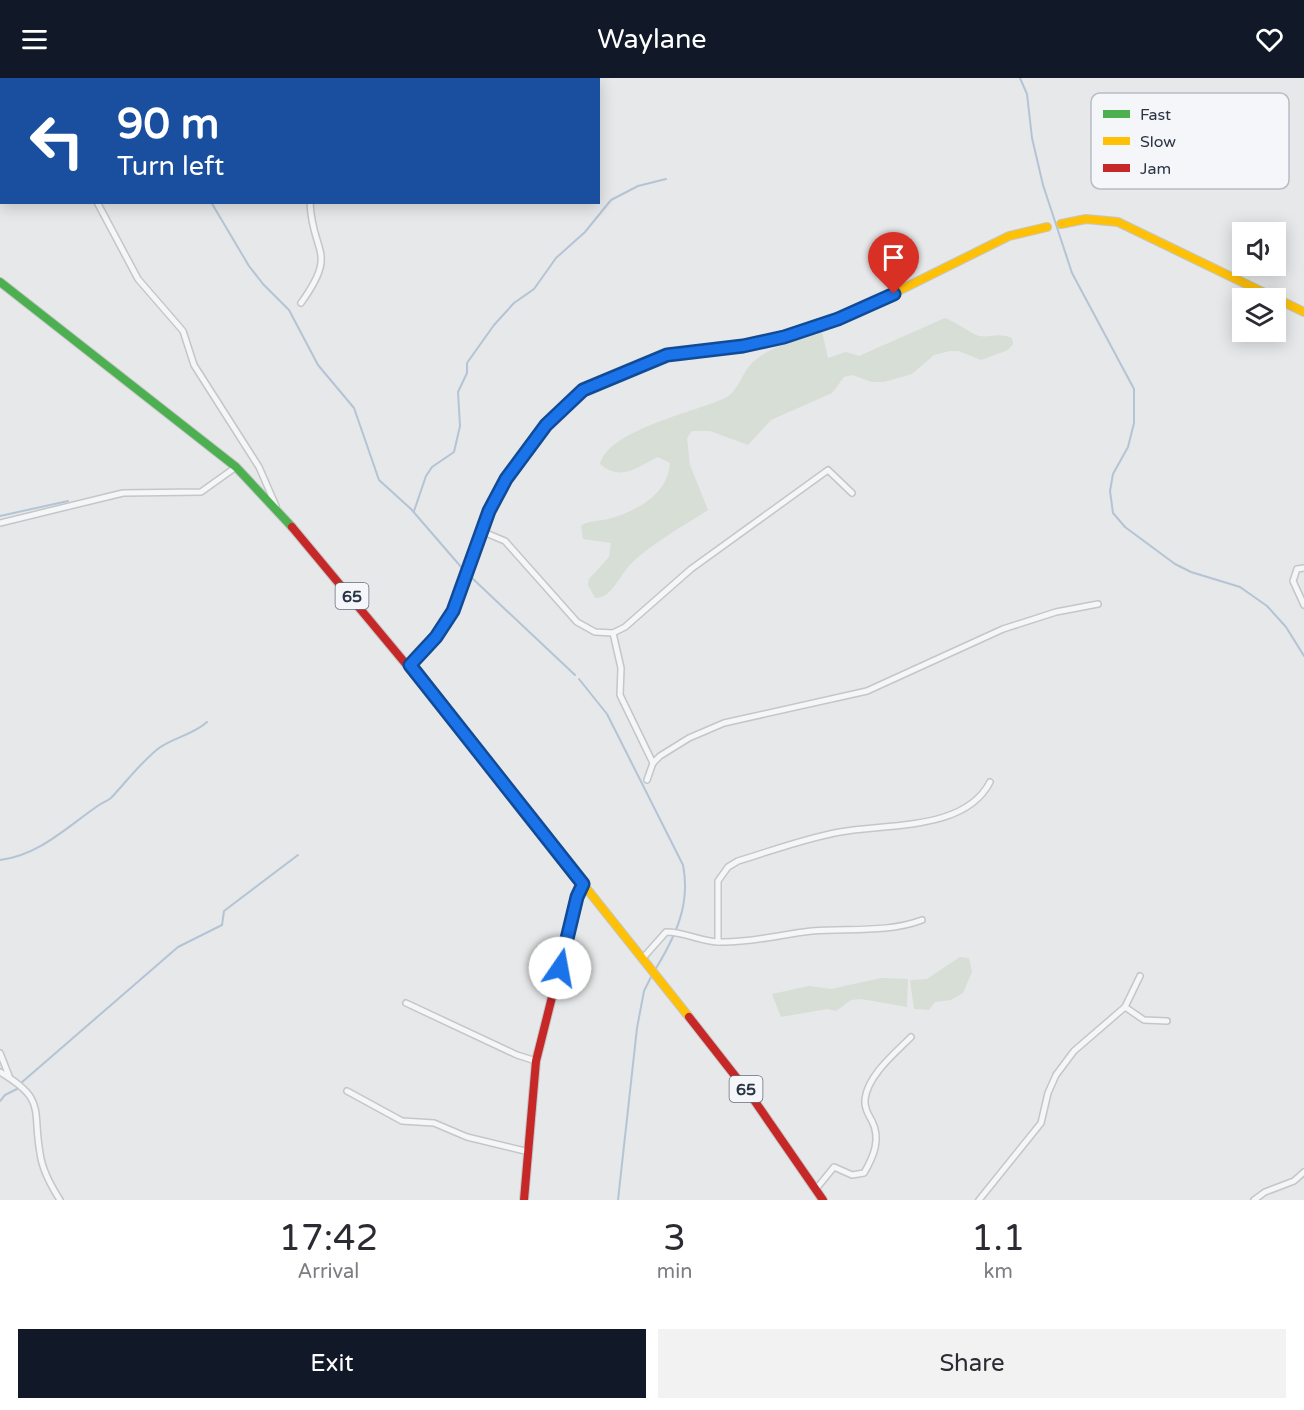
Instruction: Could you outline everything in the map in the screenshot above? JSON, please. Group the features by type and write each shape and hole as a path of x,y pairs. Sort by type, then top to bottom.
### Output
{"main road":[{"path":"1061,224 1086,219 1118,222 1304,312"},
{"path":"410,665 436,637 453,611 496,495 525,450 556,414 587,387 667,355 756,344 838,319 875,304 1009,236 1047,227"},
{"name":"65","path":"0,282 236,467 276,507 410,665 754,1100 823,1200"},
{"path":"524,1200 536,1061 577,897 583,884"}],"street":[{"path":"98,204 138,279 183,331 194,365 259,467 276,507"},
{"path":"301,303 320,273 323,259 310,216 310,204"},
{"path":"0,523 123,493 201,492 236,467"},
{"path":"482,531 505,541 577,622 596,632 613,633 625,627 691,569 828,470 852,493"},
{"path":"1304,568 1297,570 1293,581 1304,605"},
{"path":"647,780 653,763 689,738 724,723 867,691 1003,629 1056,612 1098,604"},
{"path":"613,633 621,668 620,695 653,763"},
{"path":"718,942 718,881 728,867 738,861 838,832 900,825 958,813 978,801 990,782"},
{"path":"645,963 663,934 672,932 683,932 718,942 812,931 902,927 922,920"},
{"path":"980,1200 1041,1123 1052,1082 1074,1051 1125,1007 1140,976"},
{"path":"406,1003 517,1055 536,1061"},
{"path":"1125,1007 1144,1020 1167,1021"},
{"path":"816,1189 834,1167 852,1175 864,1173 877,1140 865,1106 867,1091 877,1074 911,1037"},
{"path":"0,1053 10,1078"},
{"path":"0,1072 10,1078 35,1104 40,1156 60,1200"},
{"path":"347,1092 402,1121 434,1123 467,1137 528,1152"},
{"path":"1254,1200 1265,1192 1294,1181 1304,1172"}],"shaded area":[{"path":"945,318 979,336 1003,335 1012,338 1013,344 1008,350 981,360 959,351 934,355 912,374 884,382 872,382 852,375 844,377 832,393 771,420 748,445 710,431 692,431 687,438 690,465 708,510 641,555 609,592 595,598 588,585 589,579 609,557 611,543 583,539 581,526 618,516 639,507 657,493 668,474 670,463 658,457 629,471 615,472 608,469 600,464 607,452 619,441 636,431 727,397 734,391 751,364 784,344 822,332 828,358 846,352 859,356"},
{"path":"960,957 969,958 972,972 963,993 951,1000 935,1002 929,1010 914,1009 910,980 927,979"},
{"path":"881,978 908,979 907,1007 861,999 851,1000 836,1011 827,1009 781,1017 772,994 809,986 831,989"}],"waterway":[{"path":"1020,78 1027,94 1032,138 1043,185 1072,273 1134,389 1134,423 1128,447 1113,474 1110,491 1113,513 1125,527 1175,564 1191,572 1240,587 1267,606 1286,627 1304,656"},
{"path":"414,511 426,476 432,467 454,452 460,426 458,392 467,373 467,363 494,325 514,303 534,289 556,258 585,232 611,200 638,186 666,179"},
{"path":"212,204 249,266 289,310 318,365 354,408 379,480 411,509 462,568"},
{"path":"0,516 68,501"},
{"path":"472,578 575,675"},
{"path":"579,679 607,714 683,865 685,880 683,907 675,933 655,970"},
{"path":"0,860 41,846 111,798 159,748 207,722"},
{"path":"21,1083 178,947 222,925 224,911 298,855"},
{"path":"618,1200 637,1028 644,991 652,975"},
{"path":"0,1101 5,1095 17,1089"}],"traffic: fast":[{"path":"0,282 236,467 292,527"}],"traffic: slow":[{"path":"1061,224 1086,219 1118,222 1304,312"},
{"path":"862,309 1009,236 1047,227"},
{"path":"409,665 437,637 453,611 489,511 506,479 549,423"},
{"path":"450,717 689,1017"}],"traffic: jam":[{"path":"549,423 583,390 667,355 756,344 862,309"},
{"path":"292,527 450,717"},
{"path":"524,1200 536,1061 577,897 583,884"},
{"path":"689,1017 754,1100 823,1200"}],"route":[{"path":"560,968 577,897 583,884 410,665 436,637 453,611 489,511 506,479 525,450 546,425 583,390 667,355 743,346 784,337 838,319 894,294"}]}
